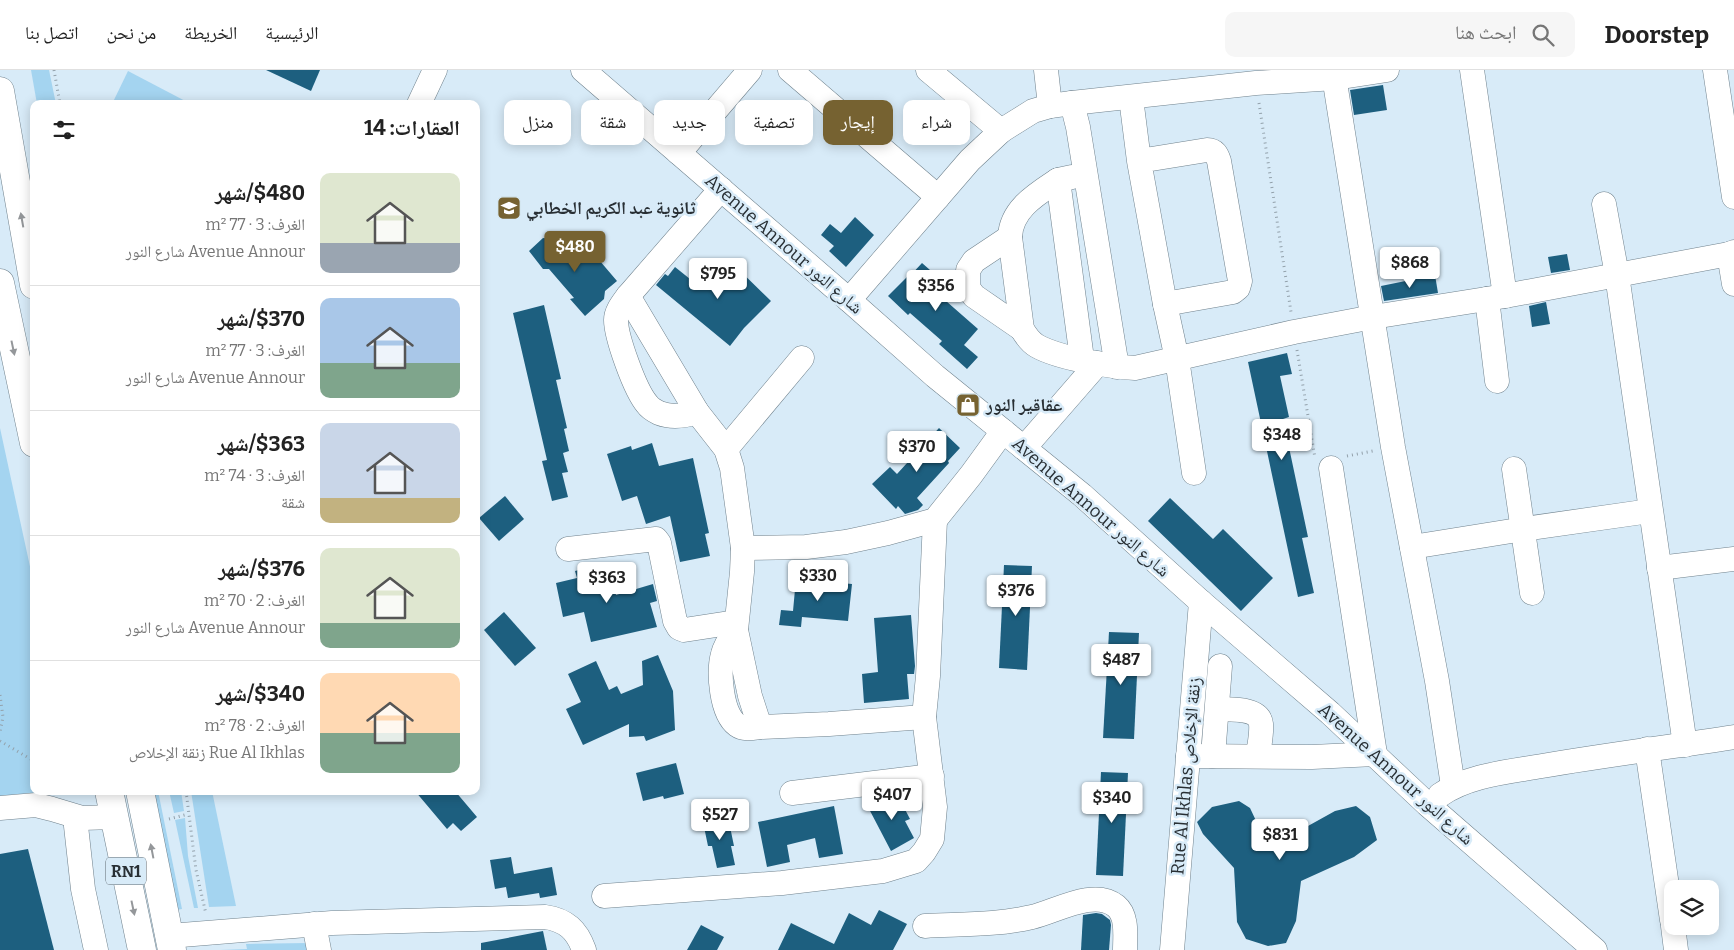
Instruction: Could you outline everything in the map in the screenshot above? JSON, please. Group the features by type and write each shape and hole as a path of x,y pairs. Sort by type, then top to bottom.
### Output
{"main road":[{"path":"0,91 30,262"},
{"path":"0,283 30,424"},
{"name":"RN1","path":"141,795 171,943"},
{"name":"RN1","path":"112,804 142,950"}],"street":[{"path":"421,100 435,70"},
{"name":"Avenue Annour شارع النور","path":"583,70 935,376 1082,495 1201,602 1330,713 1427,804 1584,945"},
{"path":"679,153 750,70"},
{"path":"790,70 938,197"},
{"path":"928,70 1001,131"},
{"path":"1024,448 1099,363 1086,173 1078,127 1061,104 1046,70"},
{"path":"849,300 970,160 1001,131 1033,111 1061,104 1131,98 1255,76 1334,74 1387,70"},
{"path":"1472,70 1496,298 1497,381"},
{"path":"1715,70 1734,197"},
{"path":"1334,74 1393,447 1437,681 1452,786"},
{"path":"1131,98 1139,161 1177,359 1194,473"},
{"path":"1139,161 1212,150 1219,162 1239,285 1235,291 1228,294 1165,304"},
{"path":"1022,329 1010,226 1024,205 1041,191 1058,180 1086,173"},
{"path":"1058,180 1099,363"},
{"path":"697,412 685,416 670,416 659,412 647,404 634,378 617,329 616,319 618,310 628,296 721,189"},
{"path":"1604,204 1685,745"},
{"path":"1010,237 974,261 968,270 968,288 974,296 1022,329 1036,346 1058,354 1099,363 1136,368 1294,332 1373,317 1496,298 1732,253 1734,284"},
{"path":"628,296 697,412 726,449 732,468 743,548 736,626 750,696 760,727 924,717"},
{"path":"726,449 802,358"},
{"path":"743,548 806,547 846,542 935,520 971,476 1003,431"},
{"path":"1188,756 1312,757 1375,754 1331,462"},
{"path":"1514,469 1532,593"},
{"path":"1412,547 1650,511"},
{"path":"604,896 782,883 883,871 916,861 924,852 932,839 934,807 924,717 935,520"},
{"path":"568,549 656,539 659,543 675,621 679,628 684,630 736,626"},
{"path":"1659,568 1734,559"},
{"name":"Rue Al Ikhlas زنقة الإخلاص","path":"1172,950 1201,602"},
{"path":"1213,756 1220,666"},
{"path":"1217,710 1250,712 1258,716 1261,723 1258,756"},
{"path":"1427,804 1452,786 1502,773 1734,737"},
{"path":"1647,749 1666,880"},
{"path":"792,794 932,776"},
{"path":"0,808 36,805 52,808 75,817 89,819 112,804"},
{"path":"75,817 85,898 96,950"},
{"path":"925,926 998,923 1049,913 1069,904 1104,900 1117,907 1125,922 1124,950"},
{"path":"171,943 210,932 314,924 545,917 558,919 567,924 584,950"},
{"path":"314,924 318,950"},
{"path":"1674,935 1676,950"}],"path":[{"path":"54,70 59,100"},
{"path":"1255,76 1315,462 1331,462 1393,447"},
{"path":"0,695 3,717 0,732"},
{"path":"0,741 30,759"},
{"path":"186,795 196,870 210,932"},
{"path":"169,819 188,814"}],"shaded area":[{"path":"31,70 49,70 55,100 36,100"},
{"path":"128,71 183,100 114,100"},
{"path":"0,428 30,567 30,793 0,796"},
{"path":"152,795 159,795 182,909 176,910"},
{"path":"170,795 182,795 184,811 174,813"},
{"path":"192,795 213,795 236,906 209,907"},
{"path":"185,818 188,856 198,908 194,908 175,820"},
{"path":"309,943 310,950 220,950 247,949 246,944"}],"building":[{"path":"266,70 320,70 311,91"},
{"path":"1383,85 1387,110 1354,115 1350,90"},
{"path":"855,217 874,235 846,267 829,251 834,246 821,235 830,224 841,233"},
{"path":"543,238 559,240 580,264 582,240 617,281 605,291 604,299 585,316 570,299 574,298 549,269 543,269 529,251"},
{"path":"1567,254 1570,270 1551,273 1548,257"},
{"path":"728,259 771,301 744,328 730,346 656,285 665,274 668,276 675,267 700,287"},
{"path":"922,263 954,291 946,301 978,329 964,345 978,357 967,369 939,344 942,341 910,313 908,315 888,296"},
{"path":"1435,275 1438,293 1384,301 1381,286"},
{"path":"1546,302 1550,324 1532,327 1529,306"},
{"path":"544,305 561,379 556,380 567,428 564,429 569,451 563,453 568,472 562,473 568,497 552,501 542,461 547,460 513,313"},
{"path":"1287,353 1292,374 1280,376 1289,417 1283,419 1308,537 1302,538 1314,593 1298,597 1248,362"},
{"path":"939,428 960,448 917,498 923,505 918,510 905,514 898,506 896,509 872,484 890,467 897,474"},
{"path":"652,443 659,466 693,458 709,533 705,534 710,556 680,562 670,516 646,524 637,496 622,501 607,454 631,446 632,450"},
{"path":"505,496 524,519 499,541 480,517"},
{"path":"1170,498 1213,539 1223,529 1273,578 1241,611 1148,521"},
{"path":"599,565 599,567 609,565 616,595 653,584 657,601 650,603 657,627 591,642 584,612 563,617 556,583 577,578 575,571"},
{"path":"1004,565 1032,566 1027,670 999,668"},
{"path":"796,579 852,584 848,621 802,617 801,627 779,625 781,610 793,611"},
{"path":"504,612 536,648 515,666 484,630"},
{"path":"911,615 915,666 914,674 907,674 909,699 864,703 862,674 878,672 874,618"},
{"path":"1109,632 1139,633 1134,739 1103,738"},
{"path":"658,655 673,691 675,730 646,741 644,736 629,737 629,724 583,745 566,709 581,702 568,674 596,661 609,690 617,686 621,694 643,685 642,661"},
{"path":"676,763 684,794 664,799 663,796 643,801 636,773"},
{"path":"1101,772 1128,773 1123,876 1096,875"},
{"path":"897,794 910,819 905,821 914,838 891,851 868,807 891,795"},
{"path":"418,795 458,795 477,817 461,831 453,823 447,829"},
{"path":"1239,801 1250,808 1258,825 1290,820 1308,826 1335,811 1356,806 1370,817 1377,840 1354,857 1301,881 1296,921 1286,943 1268,946 1246,939 1237,922 1234,868 1203,834 1197,822 1212,807"},
{"path":"834,806 843,854 819,858 815,838 787,845 790,862 767,867 758,822"},
{"path":"728,817 734,846 731,846 735,865 717,868 712,846 708,846 703,822"},
{"path":"28,849 54,950 0,950 0,854"},
{"path":"511,857 514,874 552,867 557,895 540,898 539,893 508,898 506,887 495,889 490,860"},
{"path":"879,910 907,924 893,950 778,950 791,923 834,944 849,913 871,925"},
{"path":"1102,914 1110,920 1109,950 1081,950 1083,915"},
{"path":"701,925 724,937 717,950 687,950"},
{"path":"543,931 547,950 481,950 481,943"}],"place":[{"name":"ثانوية عبد الكريم الخطابي","path":"509,208"},
{"name":"عقاقير النور","path":"968,405"}]}
